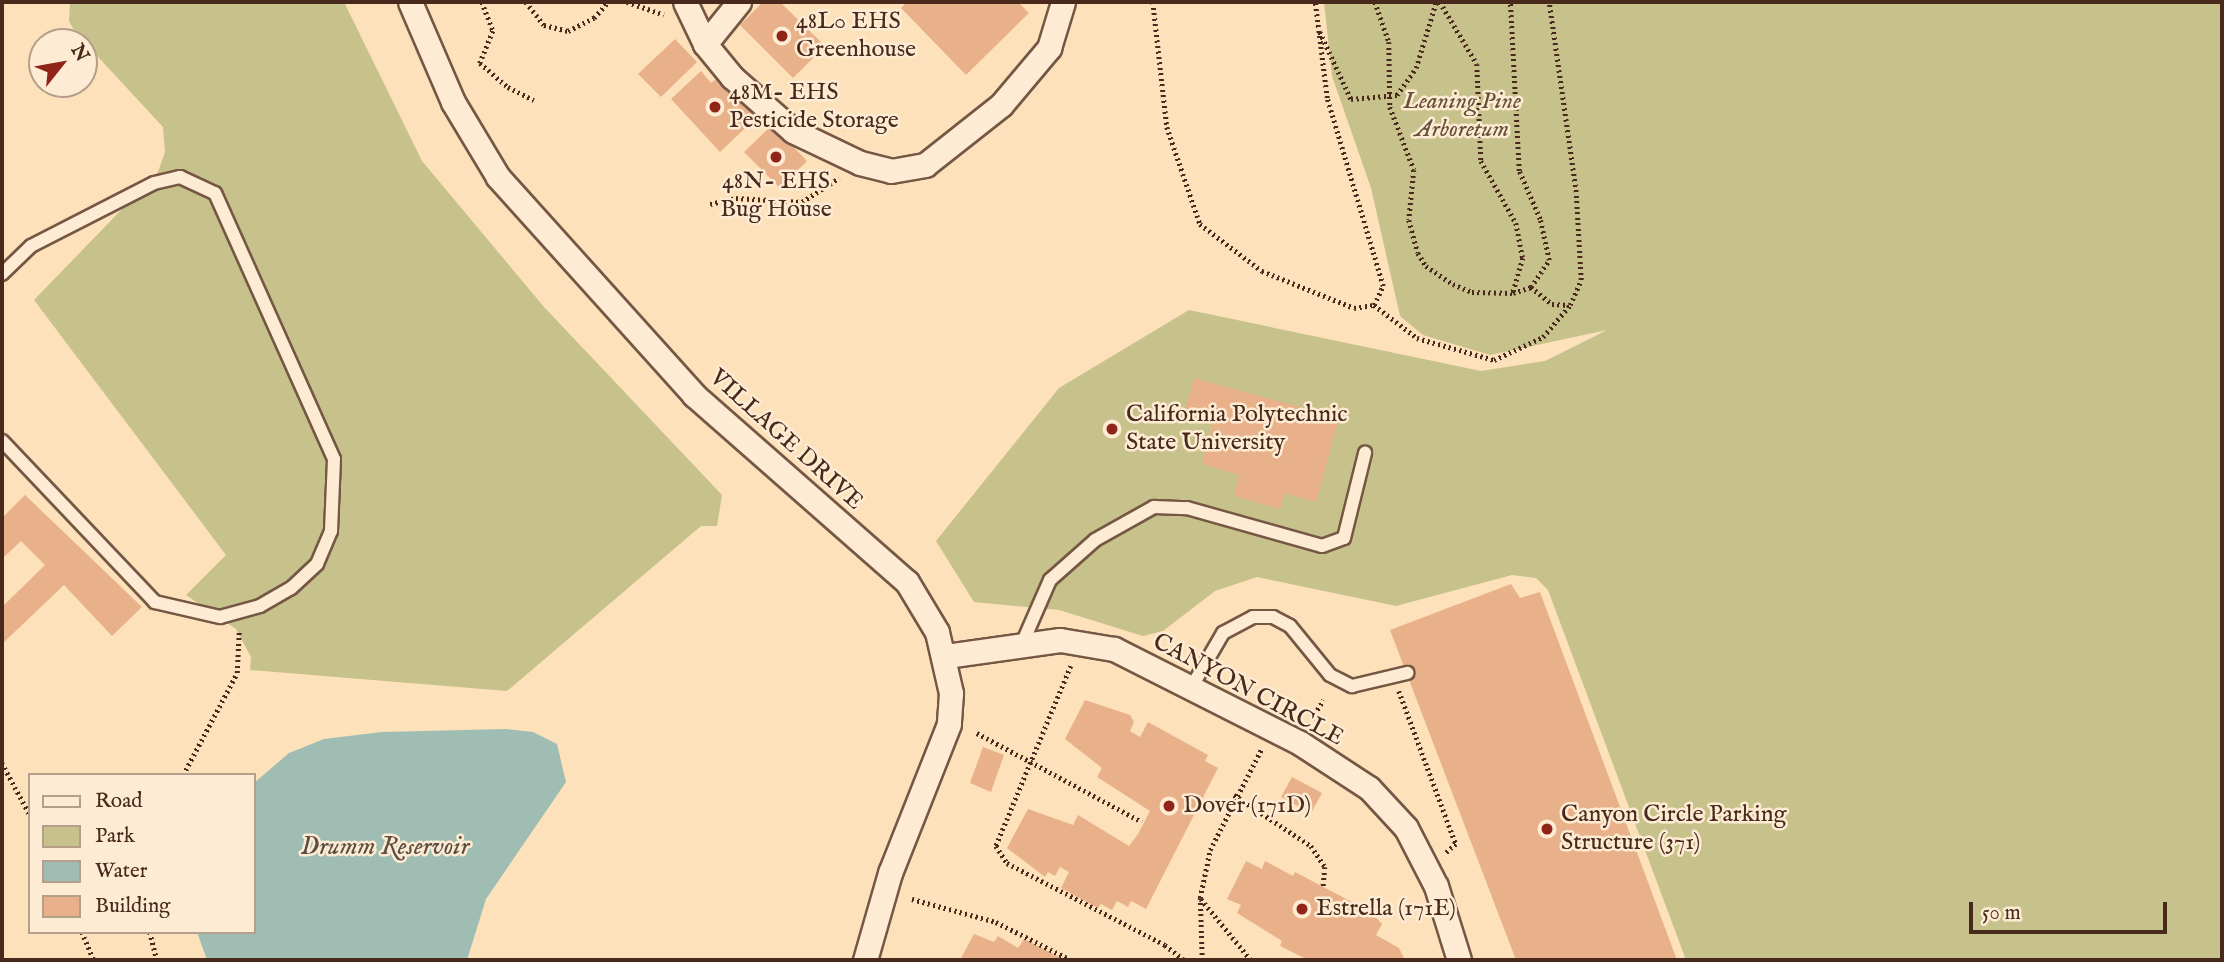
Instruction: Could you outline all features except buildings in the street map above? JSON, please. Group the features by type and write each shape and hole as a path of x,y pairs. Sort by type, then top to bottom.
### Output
{"street":[{"name":"VILLAGE DRIVE","path":"410,2 459,113 498,177 694,395 907,582 924,605 946,656 949,724 890,873 865,960"},
{"path":"705,44 739,2"},
{"path":"688,12 705,44 732,77 793,131 860,163 891,171 925,165 1001,105 1049,48 1063,2"},
{"name":"CANYON CIRCLE","path":"946,656 1060,640 1114,649 1300,743 1369,788 1405,828 1425,863 1459,960"}],"lane":[{"path":"2,274 31,246 154,184 180,177 215,193 334,459 331,531 317,564 291,588 240,613 219,617 155,601 2,441"},
{"path":"1022,644 1050,580 1094,540 1154,508 1187,508 1322,546 1344,538 1365,453"},
{"path":"1191,688 1223,633 1253,617 1273,617 1290,626 1330,675 1352,686 1400,675"}],"path":[{"path":"482,2 493,31 480,63 508,88 534,100"},
{"path":"526,2 544,25 568,31 594,18 608,2"},
{"path":"627,2 688,12"},
{"path":"1153,2 1167,127 1200,224 1262,271 1353,308 1374,305 1417,338 1494,360 1543,337 1570,305 1581,281 1576,192 1549,2"},
{"path":"1315,2 1326,98 1383,286 1374,305"},
{"path":"1376,2 1390,42 1389,96 1410,151 1409,220 1426,266 1472,292 1513,293 1531,287 1549,260 1540,219 1520,171 1510,2"},
{"path":"1317,26 1351,99 1389,96 1403,89 1416,68 1438,2"},
{"path":"1438,2 1478,64 1481,162 1516,223 1523,258 1513,293"},
{"path":"710,205 747,198 802,202 860,163"},
{"path":"1531,287 1552,304 1570,305"},
{"path":"184,773 237,673 240,613"},
{"path":"1074,658 1033,763 996,835 1000,855 1184,960"},
{"path":"1400,675 1456,844 1443,856"},
{"path":"1308,725 1323,701"},
{"path":"976,733 1142,822"},
{"path":"1202,960 1200,898 1210,850 1234,795 1262,748"},
{"path":"2,763 28,811"},
{"path":"1234,795 1311,846 1325,867 1323,888"},
{"path":"1200,898 1251,960"},
{"path":"912,899 996,922 1071,960"},
{"path":"83,934 94,960"},
{"path":"150,934 154,960"}],"green space":[{"path":"70,2 344,2 422,161 544,307 722,495 717,526 701,526 507,691 250,670 251,657 236,629 186,595 226,555 34,300 158,172 165,152 163,127 98,57 98,28 73,28 69,21"},
{"name":"Leaning Pine Arboretum","path":"1324,2 2222,2 2222,960 1686,960 1548,590 1536,578 1512,575 1396,606 1257,577 1215,591 1163,631 1143,636 1059,610 974,602 936,541 1059,388 1189,310 1481,371 1545,361 1607,330 1490,355 1423,335 1400,316 1371,188 1332,76"}],"water":[{"name":"Drumm Reservoir","path":"506,729 533,732 557,744 566,782 486,899 467,960 207,960 198,934 256,934 256,781 289,753 324,739 382,732"}],"place":[{"name":"48L0 EHS Greenhouse","path":"782,36"},
{"name":"48M- EHS Pesticide Storage","path":"715,107"},
{"name":"48N- EHS Bug House","path":"776,157"},
{"name":"California Polytechnic State University","path":"1112,429"},
{"name":"Dover (171D)","path":"1169,806"},
{"name":"Canyon Circle Parking Structure (371)","path":"1547,829"},
{"name":"Estrella (171E)","path":"1302,909"}]}
